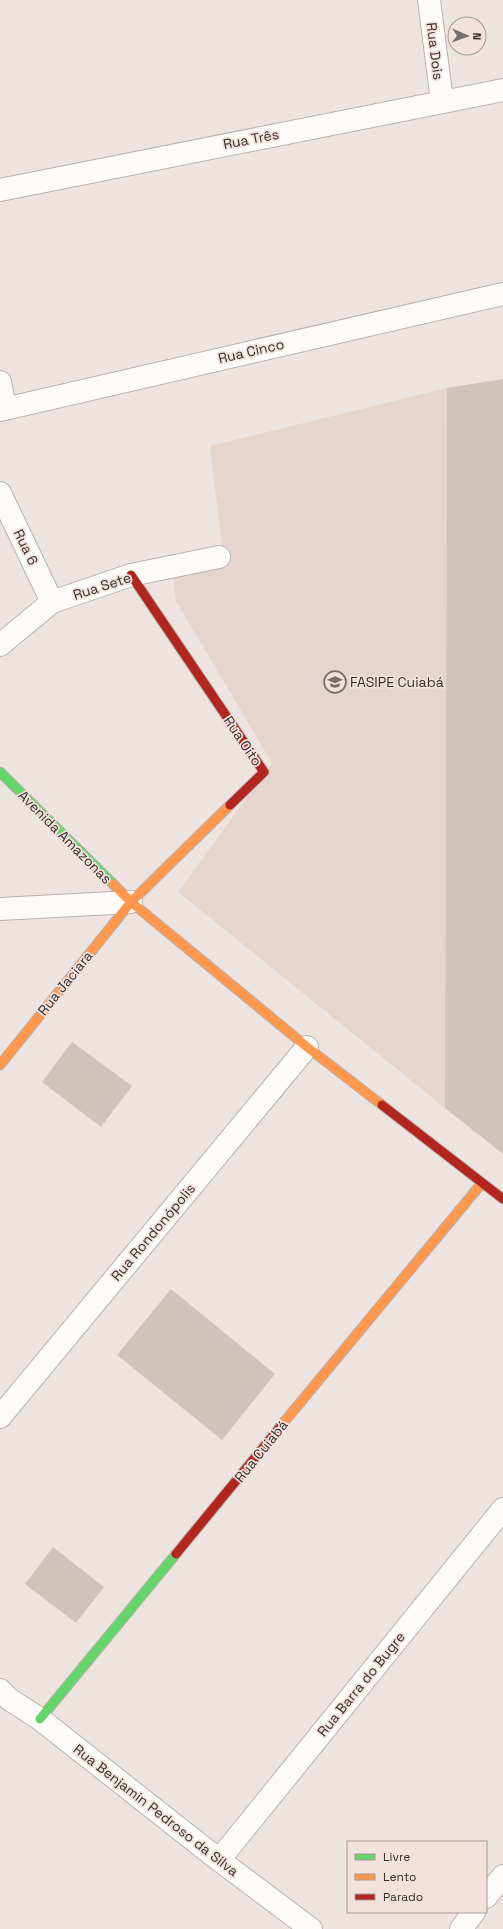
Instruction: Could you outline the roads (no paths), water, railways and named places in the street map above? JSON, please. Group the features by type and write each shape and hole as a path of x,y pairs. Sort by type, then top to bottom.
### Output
{"street":[{"name":"Rua Dois","path":"429,0 442,101"},
{"name":"Rua Três","path":"0,190 503,90"},
{"name":"Rua Cinco","path":"3,408 503,294"},
{"path":"0,382 3,408"},
{"name":"Rua 6","path":"0,493 52,602"},
{"name":"Rua Sete","path":"0,645 52,602 132,575 219,557"},
{"name":"Rua Oito","path":"131,902 264,772 132,575"},
{"name":"Avenida Amazonas","path":"0,772 131,902 307,1047 503,1199"},
{"path":"0,909 131,902"},
{"name":"Rua Jaciara","path":"0,1064 131,902"},
{"name":"Rua Rondonópolis","path":"0,1417 307,1047"},
{"name":"Rua Cuiabá","path":"40,1720 482,1182"},
{"name":"Rua Barra do Bugre","path":"220,1860 503,1509"},
{"name":"Rua Benjamin Pedroso da Silva","path":"3,1699 40,1720 311,1929"},
{"path":"487,1896 503,1876"},
{"path":"461,1929 473,1913"}],"place":[{"name":"FASIPE Cuiabá","path":"335,682"}]}
